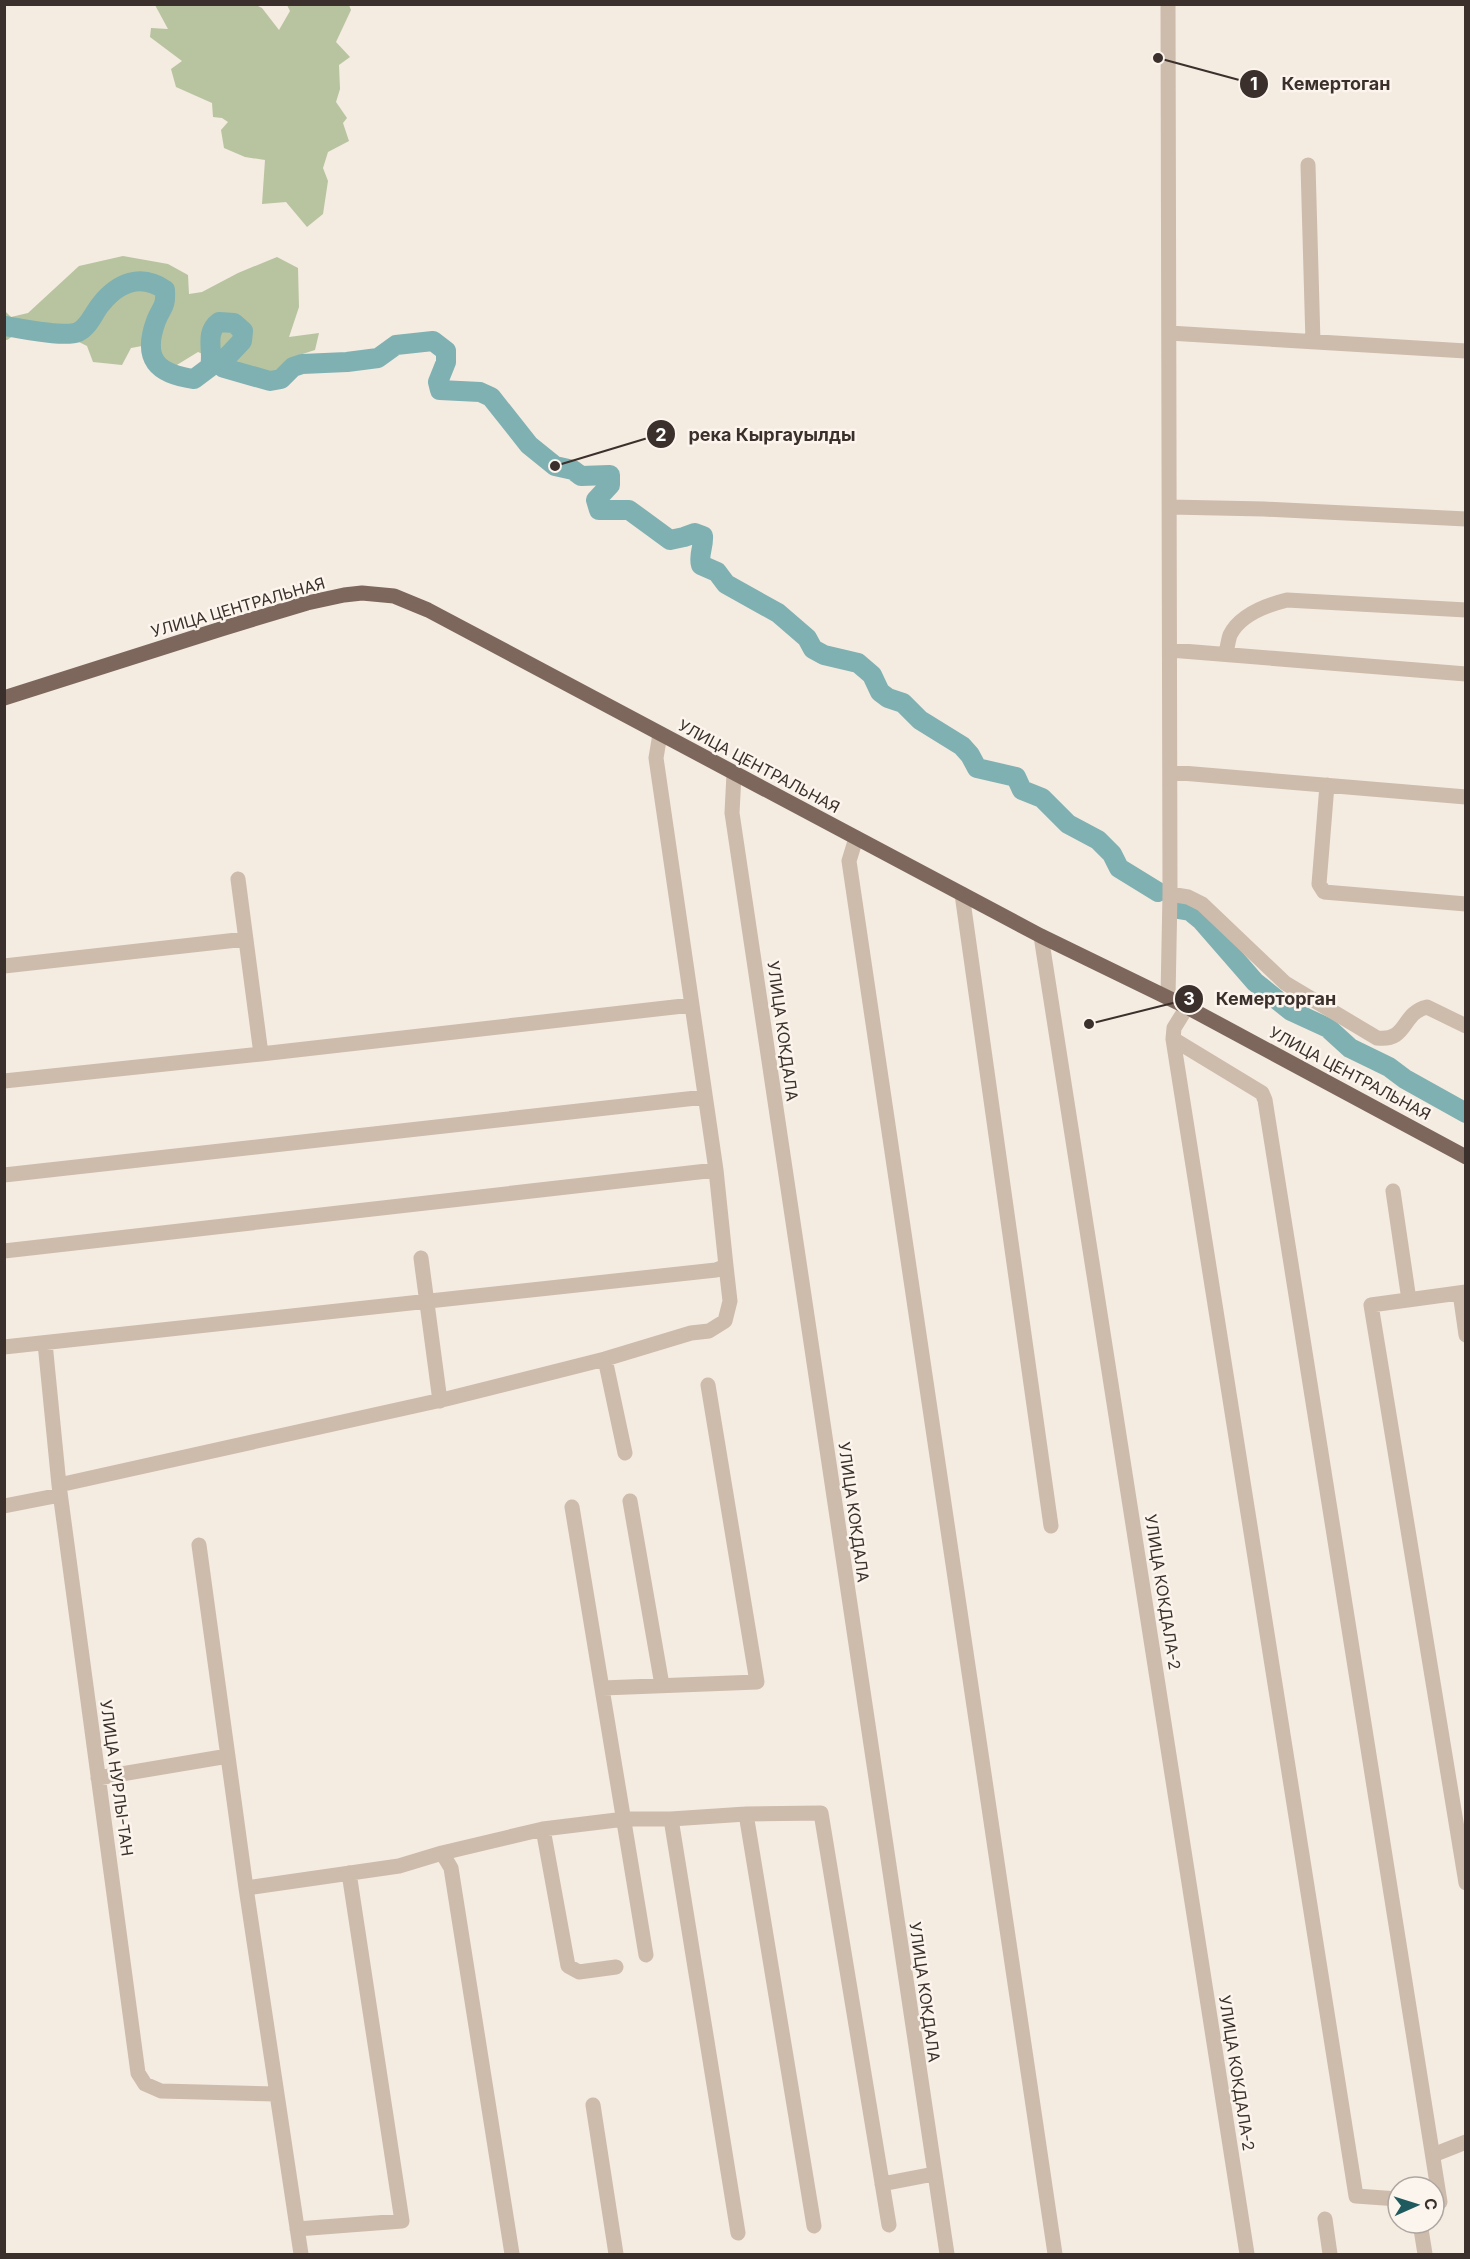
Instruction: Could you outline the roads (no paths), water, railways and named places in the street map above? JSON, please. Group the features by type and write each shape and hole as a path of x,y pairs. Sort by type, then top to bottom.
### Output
{"main road":[{"name":"УЛИЦА ЦЕНТРАЛЬНАЯ","path":"4,698 296,606 362,592 394,596 428,610 1041,936 1168,997 1466,1156"}],"street":[{"path":"1168,4 1170,507 1168,997"},
{"path":"1308,165 1313,342"},
{"path":"1169,333 1466,351"},
{"path":"1170,507 1264,509 1466,519"},
{"path":"1226,654 1230,635 1242,620 1269,604 1287,600 1466,610"},
{"path":"1170,650 1466,674"},
{"path":"4,1506 60,1490 440,1401 605,1359 691,1333 709,1331 725,1321 730,1301 716,1170 656,758 660,734"},
{"path":"1170,772 1466,797"},
{"name":"УЛИЦА КОКДАЛА","path":"734,774 732,792 734,825 947,2254"},
{"path":"1327,785 1319,884 1324,892 1466,904"},
{"path":"856,838 849,861 1055,2254"},
{"path":"238,879 261,1054"},
{"path":"962,894 1051,1526"},
{"path":"1170,894 1188,897 1202,904 1285,983 1377,1038 1387,1039 1396,1036 1416,1010 1427,1007 1466,1026"},
{"name":"УЛИЦА КОКДАЛА-2","path":"1041,936 1246,2254"},
{"path":"4,966 246,939"},
{"path":"4,1081 692,1005"},
{"path":"1186,1007 1174,1028 1173,1039 1356,2196 1386,2198"},
{"path":"1173,1039 1262,1093 1266,1100 1436,2175"},
{"path":"4,1175 705,1097"},
{"path":"4,1251 716,1170"},
{"path":"1393,1191 1409,1300"},
{"path":"422,1258 440,1401"},
{"path":"4,1347 716,1270 726,1266"},
{"path":"1466,1335 1463,1293 1371,1305 1466,1882"},
{"name":"УЛИЦА НУРЛЫ-ТАН","path":"45,1343 60,1490 138,2073 145,2084 161,2091 276,2094"},
{"path":"605,1359 625,1453"},
{"path":"603,1688 757,1682 708,1385"},
{"path":"630,1501 662,1685"},
{"path":"572,1507 646,1955"},
{"path":"199,1545 246,1888 301,2254"},
{"path":"98,1778 228,1756"},
{"path":"246,1888 399,1866 442,1853 543,1829 625,1819 821,1813 889,2225"},
{"path":"746,1814 814,2226"},
{"path":"671,1819 738,2233"},
{"path":"543,1829 568,1966 579,1972 616,1967"},
{"path":"442,1853 451,1868 512,2254"},
{"path":"297,2229 402,2221 349,1873"},
{"path":"593,2105 616,2254"},
{"path":"1433,2155 1466,2142"},
{"path":"882,2184 934,2174"},
{"path":"1325,2218 1330,2254"},
{"path":"1422,2235 1425,2254"}],"waterway":[{"path":"4,326 63,334 78,332 85,327 101,304 115,291 122,286 139,281 165,290 164,304 152,334 152,355 162,368 181,377 194,379 210,367 212,331 219,322 234,323 243,331 242,341 223,361 224,368 270,381 281,379 293,367 302,364 378,358 396,345 433,341 446,351 446,362 438,382 440,390 480,392 491,397 529,445 555,466 573,470 581,476 610,475 610,485 596,500 599,510 629,510 670,540 695,533 703,536 701,565 717,572 726,584 778,613 807,638 813,649 824,655 858,663 872,675 880,692 888,698 903,703 920,720 962,746 977,768 1016,777 1022,790 1042,798 1068,824 1098,840 1112,854 1119,868 1158,892"},
{"path":"1178,909 1190,911 1201,920 1255,982 1291,1011 1328,1028 1350,1048 1389,1067 1405,1079 1466,1113"}],"place":[{"name":"Кемертоган","path":"1158,58"},
{"name":"река Кыргауылды","path":"555,466"},
{"name":"Кемерторган","path":"1089,1024"}]}
